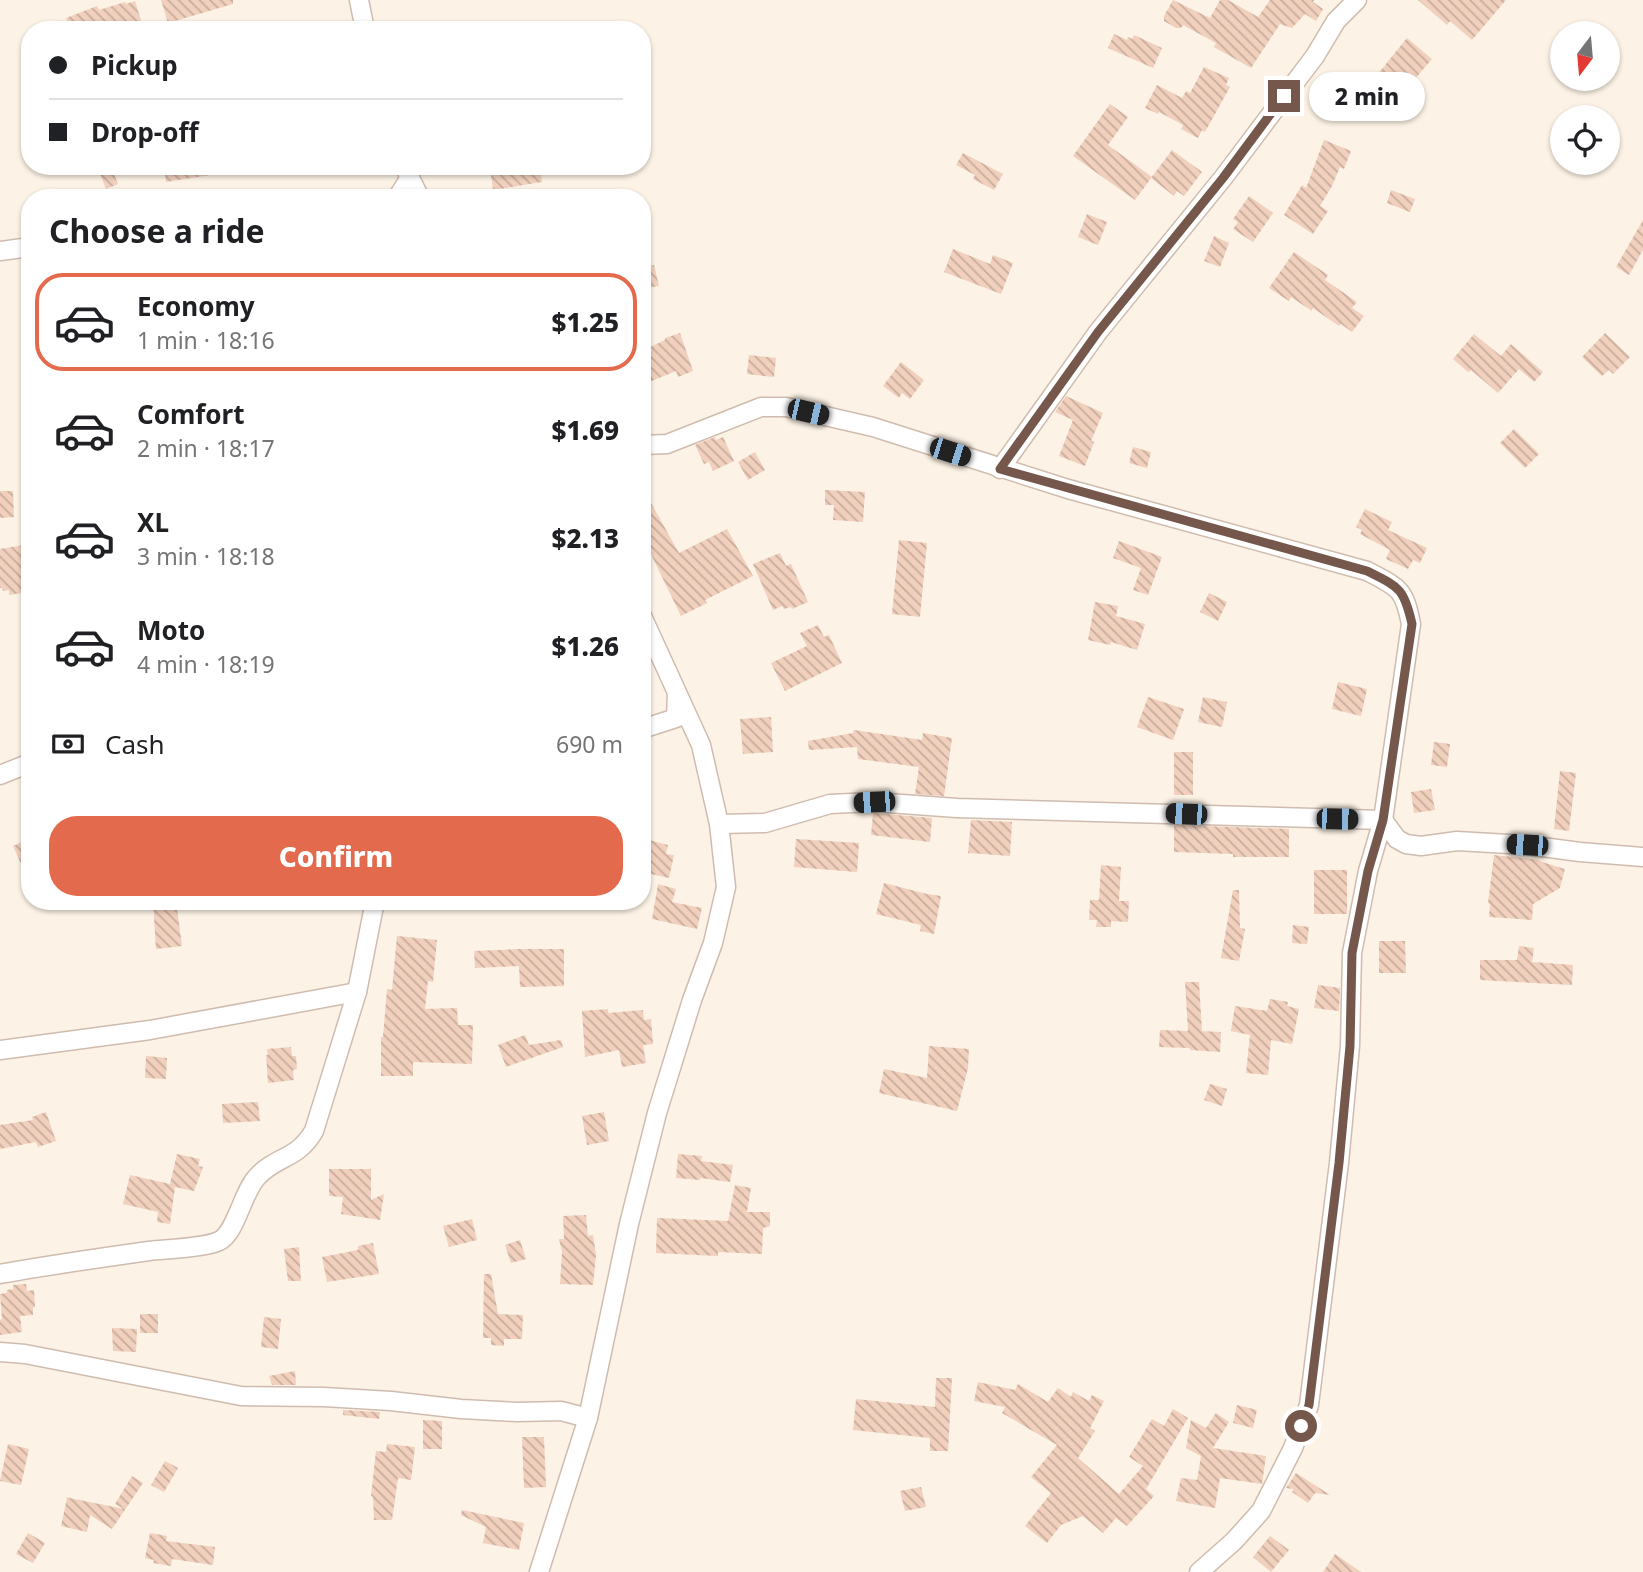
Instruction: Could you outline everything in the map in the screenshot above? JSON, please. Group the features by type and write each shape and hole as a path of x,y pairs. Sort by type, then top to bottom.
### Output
{"street":[{"path":"359,0 363,21"},
{"path":"1000,469 1098,332 1223,178 1315,55 1336,21 1357,0"},
{"path":"0,251 21,248"},
{"path":"651,445 667,444 761,407 786,407 873,427 1000,469 1367,571 1390,583 1406,598 1412,624 1383,820 1368,871 1352,953 1350,1046 1339,1163 1309,1405 1293,1448 1261,1511 1234,1541 1199,1572"},
{"path":"539,1572 588,1418 629,1224 657,1113 692,1000 713,943 726,887 719,824 701,745 651,635"},
{"path":"651,726 676,718 677,689"},
{"path":"0,775 21,767"},
{"path":"719,824 765,823 831,804 874,802 957,808 1383,820"},
{"path":"1383,820 1397,839 1406,844 1421,846 1457,841 1643,857"},
{"path":"0,1274 219,1241 228,1233 246,1192 257,1177 269,1166 293,1155 306,1145 314,1130 357,992 373,910"},
{"path":"0,1050 150,1030 357,992"},
{"path":"0,1352 25,1354 241,1396 324,1397 475,1410 561,1410 588,1418"}],"building":[{"path":"161,0 233,0 233,4 167,21"},
{"path":"1173,0 1210,18 1220,0 1228,0 1258,17 1270,0 1314,0 1313,2 1323,9 1316,21 1305,14 1292,28 1280,24 1251,68 1214,47 1216,43 1183,25 1176,28 1164,21"},
{"path":"1418,0 1506,0 1472,40 1450,21 1447,25"},
{"path":"135,1 141,21 67,21 66,18 97,6 99,10 125,2"},
{"path":"1114,34 1127,40 1134,35 1162,48 1153,68 1108,48"},
{"path":"1407,38 1432,59 1383,116 1367,102 1385,83 1377,75"},
{"path":"1204,67 1229,78 1226,85 1230,87 1205,132 1202,130 1198,138 1181,129 1183,125 1145,108 1157,85 1182,98 1186,91 1190,93"},
{"path":"1110,104 1128,117 1108,145 1152,177 1135,200 1073,156"},
{"path":"1324,140 1351,151 1344,169 1340,167 1320,206 1328,211 1313,234 1284,215 1302,185 1306,188"},
{"path":"1172,150 1202,172 1184,196 1177,191 1174,196 1151,178"},
{"path":"963,153 1003,174 994,190 973,179 975,175 956,165"},
{"path":"101,175 114,175 118,184 106,189"},
{"path":"165,175 210,175 166,182"},
{"path":"491,175 541,175 542,182 493,189"},
{"path":"1391,190 1415,199 1410,212 1387,203"},
{"path":"1249,196 1273,213 1253,242 1233,229 1238,222 1233,219"},
{"path":"1087,214 1107,222 1098,245 1078,237"},
{"path":"1643,220 1643,250 1629,275 1616,267"},
{"path":"1214,236 1229,243 1220,267 1204,261"},
{"path":"953,249 990,264 993,255 1013,263 1001,294 944,272"},
{"path":"1294,252 1328,275 1325,280 1357,302 1352,308 1364,316 1352,332 1313,308 1312,311 1291,297 1289,301 1269,288"},
{"path":"654,265 659,286 651,287 651,266"},
{"path":"680,333 693,371 678,377 676,371 651,381 651,347"},
{"path":"1605,333 1630,357 1613,374 1609,370 1602,376 1582,357"},
{"path":"1474,334 1501,356 1511,344 1543,372 1534,382 1519,369 1498,393 1453,359"},
{"path":"749,355 776,358 774,377 747,374"},
{"path":"901,362 924,380 910,399 902,393 899,398 883,386"},
{"path":"1066,396 1103,413 1091,441 1094,442 1085,466 1059,456 1073,420 1055,412"},
{"path":"1514,429 1539,454 1525,468 1500,443"},
{"path":"715,437 716,440 723,437 734,461 713,471 709,462 704,464 695,445"},
{"path":"1133,447 1151,452 1147,468 1129,463"},
{"path":"755,452 765,470 748,480 738,462"},
{"path":"825,490 865,492 863,522 833,520 834,505 825,505"},
{"path":"0,491 13,491 14,517 0,518"},
{"path":"651,503 679,553 727,529 753,576 705,600 707,603 681,616 651,554"},
{"path":"1365,509 1392,522 1388,530 1427,548 1420,563 1413,560 1408,569 1386,559 1390,550 1360,534 1362,530 1356,527"},
{"path":"899,540 927,543 920,617 892,614"},
{"path":"1119,541 1162,557 1148,595 1133,590 1141,568 1113,558"},
{"path":"21,546 21,593 9,595 9,590 3,591 0,588 0,549"},
{"path":"780,553 786,566 791,564 808,602 792,609 784,609 782,606 773,610 753,564"},
{"path":"1209,593 1227,602 1218,621 1200,612"},
{"path":"1095,602 1118,606 1116,616 1145,624 1137,650 1111,642 1110,645 1088,640"},
{"path":"818,625 824,637 829,635 842,663 785,691 771,663 807,646 800,633"},
{"path":"1338,682 1367,689 1361,716 1332,709"},
{"path":"1148,697 1184,709 1173,740 1137,727"},
{"path":"1203,697 1227,702 1222,727 1198,722"},
{"path":"771,717 773,752 743,754 740,719"},
{"path":"854,730 922,740 923,733 952,738 944,796 915,794 919,767 858,759 857,747 809,750 808,741 853,733"},
{"path":"1434,742 1450,744 1447,767 1431,765"},
{"path":"1174,752 1193,752 1193,795 1174,795"},
{"path":"1560,771 1576,773 1569,831 1554,829"},
{"path":"1431,789 1435,810 1414,813 1411,792"},
{"path":"873,813 932,818 930,842 871,835"},
{"path":"971,820 1012,822 1010,856 968,853"},
{"path":"1174,825 1289,829 1289,857 1233,857 1233,854 1174,852"},
{"path":"796,839 859,843 857,872 794,867"},
{"path":"651,841 668,845 666,854 674,855 669,878 651,874"},
{"path":"21,842 21,863 13,846"},
{"path":"1494,855 1539,860 1565,869 1560,888 1533,904 1532,920 1489,917 1488,903"},
{"path":"1101,865 1121,867 1119,901 1129,901 1128,922 1111,921 1111,927 1096,927 1097,920 1089,920 1090,900 1099,900"},
{"path":"1314,870 1347,870 1347,914 1314,914"},
{"path":"884,883 941,896 934,934 920,931 921,925 876,914"},
{"path":"658,884 676,889 672,902 702,908 697,929 652,919"},
{"path":"1233,890 1239,890 1240,928 1245,929 1239,961 1221,958"},
{"path":"154,910 177,910 182,946 156,949"},
{"path":"1293,925 1309,927 1307,944 1292,943"},
{"path":"397,936 437,940 433,982 428,981 425,1009 457,1008 458,1025 473,1025 472,1064 413,1062 413,1076 381,1076 381,1037 387,989 392,990"},
{"path":"1379,941 1405,941 1406,973 1379,973"},
{"path":"1519,946 1534,948 1532,962 1573,965 1572,985 1480,980 1480,960 1517,960"},
{"path":"564,949 564,986 520,987 519,966 475,968 474,951"},
{"path":"1185,982 1199,982 1202,1031 1221,1032 1220,1052 1159,1047 1160,1030 1188,1031"},
{"path":"1318,985 1340,988 1339,1011 1314,1008"},
{"path":"1270,999 1288,1002 1287,1006 1299,1009 1292,1044 1271,1040 1268,1075 1246,1073 1250,1035 1231,1031 1235,1006 1267,1011"},
{"path":"608,1009 608,1013 643,1010 644,1020 651,1019 653,1044 643,1045 646,1063 622,1067 619,1050 585,1057 582,1011"},
{"path":"525,1035 529,1045 561,1040 563,1047 506,1067 498,1045"},
{"path":"929,1046 969,1049 968,1068 957,1111 879,1093 884,1069 927,1078"},
{"path":"291,1047 292,1056 296,1056 294,1080 268,1083 267,1049"},
{"path":"146,1056 167,1058 166,1079 145,1078"},
{"path":"1210,1084 1227,1089 1222,1106 1204,1100"},
{"path":"258,1102 260,1121 223,1123 222,1104"},
{"path":"46,1112 56,1141 38,1147 36,1142 0,1149 0,1125 33,1120 32,1117"},
{"path":"604,1112 609,1141 587,1145 582,1116"},
{"path":"177,1154 200,1159 198,1166 203,1167 194,1191 175,1187 170,1224 157,1222 158,1212 123,1204 130,1175 170,1184"},
{"path":"678,1154 702,1156 701,1161 733,1165 730,1182 676,1178"},
{"path":"329,1169 371,1169 371,1200 384,1194 380,1220 341,1214 343,1197 329,1196"},
{"path":"735,1185 751,1188 747,1212 770,1212 770,1226 763,1228 762,1254 718,1252 718,1256 656,1253 657,1218 728,1221"},
{"path":"586,1215 588,1236 593,1235 596,1255 593,1285 560,1284 562,1252 559,1239 564,1239 563,1216"},
{"path":"472,1219 477,1240 449,1247 443,1226"},
{"path":"520,1240 526,1259 511,1263 505,1245"},
{"path":"373,1243 379,1274 327,1282 322,1257 358,1250 358,1246"},
{"path":"299,1247 301,1281 288,1281 284,1249"},
{"path":"484,1274 491,1274 498,1314 523,1315 522,1339 504,1339 504,1346 491,1345 491,1338 483,1338"},
{"path":"26,1284 27,1291 34,1290 33,1315 20,1316 22,1332 0,1335 0,1294 13,1289 13,1285"},
{"path":"140,1314 158,1314 158,1333 140,1333"},
{"path":"264,1317 281,1319 278,1349 261,1347"},
{"path":"112,1328 137,1329 136,1352 113,1351"},
{"path":"295,1371 296,1385 272,1385 269,1376"},
{"path":"936,1378 952,1378 948,1451 930,1451 930,1438 853,1430 856,1399 935,1407"},
{"path":"978,1382 1015,1390 1018,1384 1048,1402 1058,1388 1071,1397 1073,1392 1089,1401 1092,1395 1104,1401 1090,1428 1095,1431 1078,1458 1119,1494 1143,1466 1129,1457 1152,1419 1164,1426 1173,1409 1188,1418 1146,1489 1154,1496 1127,1526 1116,1518 1103,1533 1083,1516 1061,1525 1047,1543 1025,1526 1051,1493 1031,1477 1057,1445 1002,1413 1005,1407 974,1401"},
{"path":"1237,1405 1257,1410 1253,1428 1233,1423"},
{"path":"343,1410 380,1412 379,1419 343,1415"},
{"path":"1216,1413 1229,1422 1213,1448 1266,1456 1262,1484 1220,1478 1215,1508 1176,1501 1181,1478 1197,1480 1201,1456 1186,1448 1191,1420 1206,1428"},
{"path":"423,1420 442,1421 442,1449 423,1449"},
{"path":"522,1437 544,1437 546,1487 524,1488"},
{"path":"8,1444 29,1449 21,1485 0,1481"},
{"path":"387,1444 415,1447 411,1480 398,1478 392,1520 374,1520 371,1496 376,1451 386,1452"},
{"path":"165,1461 178,1468 164,1492 151,1485"},
{"path":"1296,1473 1330,1495 1315,1493 1308,1503 1292,1492 1294,1489 1286,1488"},
{"path":"132,1476 143,1483 112,1529 90,1515 87,1532 61,1526 67,1498 65,1497 124,1509 115,1504"},
{"path":"921,1487 926,1507 905,1511 900,1491"},
{"path":"462,1510 524,1523 519,1550 483,1543 486,1527 461,1515"},
{"path":"28,1533 45,1543 33,1563 16,1554"},
{"path":"150,1533 167,1536 166,1541 215,1547 213,1565 172,1559 171,1566 153,1563 154,1560 145,1558"},
{"path":"1270,1536 1289,1550 1271,1572 1253,1557"},
{"path":"1335,1554 1361,1572 1323,1572"}],"route":[{"path":"1284,96 1223,178 1098,332 1000,469 1367,571 1390,583 1406,598 1412,624 1383,820 1368,871 1352,953 1350,1046 1339,1163 1309,1405 1301,1426"}]}
